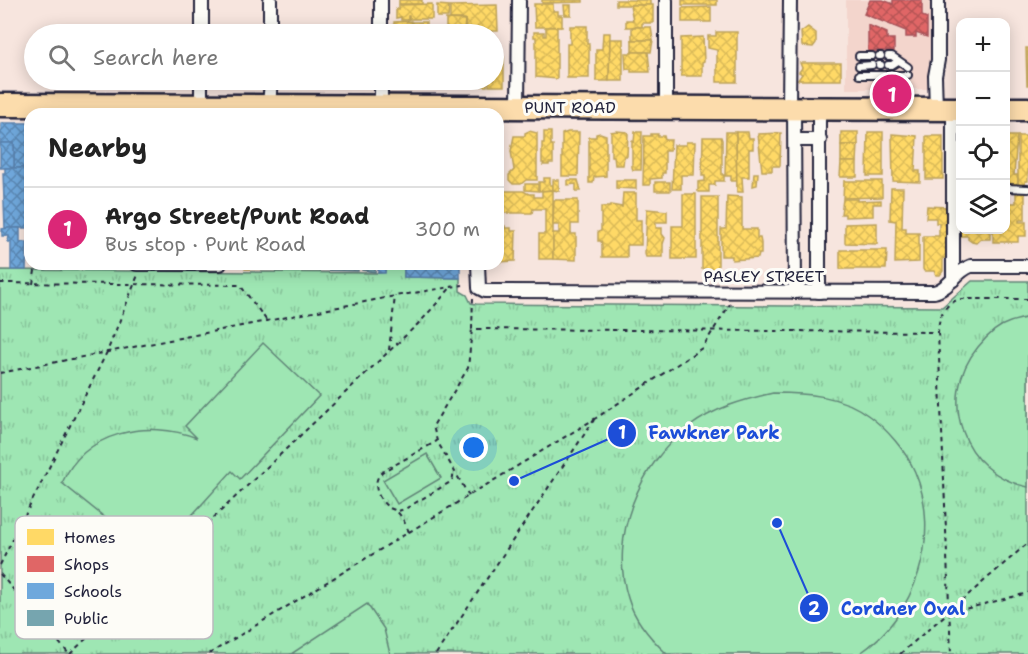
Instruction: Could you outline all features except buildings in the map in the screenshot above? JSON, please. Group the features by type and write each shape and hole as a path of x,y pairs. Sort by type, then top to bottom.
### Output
{"highway":[{"name":"PUNT ROAD","path":"0,105 24,108"},
{"name":"PUNT ROAD","path":"232,108 269,106 430,108"},
{"name":"PUNT ROAD","path":"498,108 518,106 950,109"},
{"path":"1010,109 1028,109"}],"street":[{"path":"202,0 202,24"},
{"path":"270,0 270,24"},
{"path":"381,0 381,24"},
{"path":"518,106 519,0"},
{"path":"666,0 666,107"},
{"path":"790,0 792,108 795,141 795,292"},
{"path":"938,0 956,188 952,280"},
{"path":"205,90 214,108"},
{"path":"269,106 271,90"},
{"path":"381,90 381,106"},
{"path":"819,108 819,292"},
{"path":"795,141 820,140"},
{"name":"PASLEY STREET","path":"478,270 479,288 482,291 934,292 940,291 965,268 971,266 1028,266"}],"lane":[{"path":"859,56 892,56 908,67"},
{"path":"859,66 892,65 898,61"},
{"path":"859,75 908,75"},
{"path":"1010,188 1028,189"}],"path":[{"path":"33,284 35,270"},
{"path":"25,516 107,352 140,270"},
{"path":"0,283 240,285 267,321"},
{"path":"213,518 428,313 453,285"},
{"path":"0,373 395,296 464,285"},
{"path":"389,350 395,296"},
{"path":"469,496 436,441 434,426 436,419 468,368 473,298"},
{"path":"951,654 938,333 940,314 950,303 959,299 1028,299"},
{"path":"210,654 596,418 702,348 714,332 729,304 736,303"},
{"path":"472,329 938,333"},
{"path":"436,654 596,418"},
{"path":"409,532 396,511 386,506 378,494 376,483 378,476 436,441"},
{"path":"396,511 405,509 452,481 454,472"},
{"path":"0,565 15,535"},
{"path":"900,654 1028,543"},
{"path":"0,574 15,591"},
{"path":"949,613 1028,592"},
{"path":"57,639 70,654 86,639"}],"shaded area":[{"path":"846,0 930,0 930,89 846,89"}],"green space":[{"path":"0,270 385,272 385,270 404,270 404,277 460,278 460,291 467,295 471,303 476,304 942,307 972,281 1028,281 1028,654 0,654"},
{"path":"1028,317 1028,487 1005,479 987,467 973,450 963,431 958,410 959,389 965,367 978,347 1001,326"},
{"path":"263,343 319,396 240,479 232,471 191,516 103,516 62,483 72,465 86,451 102,441 139,430 178,432 197,438 185,426"},
{"path":"773,393 835,399 858,409 876,421 907,456 923,497 926,522 924,548 909,597 896,619 879,638 859,654 667,654 634,614 628,598 623,575 622,551 633,504 656,460 671,442 689,427 729,406"},
{"path":"427,454 441,478 397,504 383,480"},
{"path":"367,604 384,629 390,654 291,654"}],"place":[{"name":"Argo Street/Punt Road","path":"892,94"},
{"name":"Fawkner Park","path":"514,481"},
{"name":"Cordner Oval","path":"777,523"}]}
